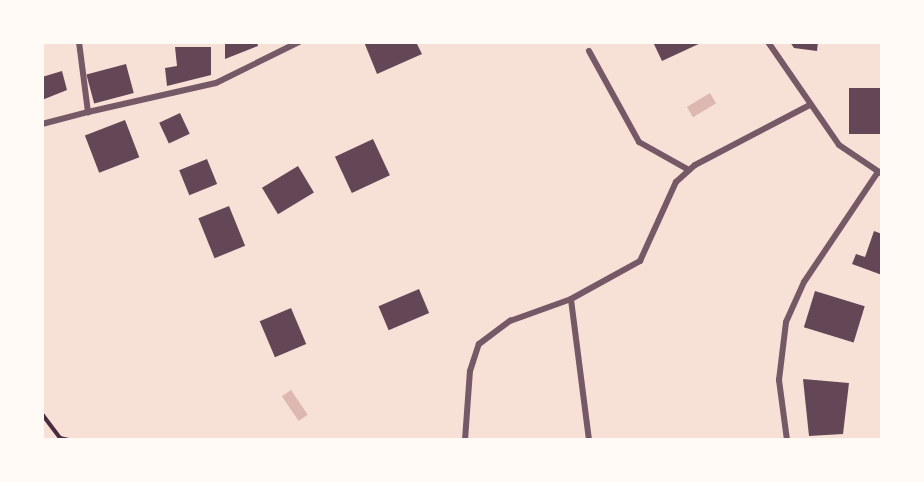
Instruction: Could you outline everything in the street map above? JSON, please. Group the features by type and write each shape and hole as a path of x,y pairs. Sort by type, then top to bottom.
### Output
{"street":[{"path":"79,42 88,112"},
{"path":"42,124 216,82 299,42"},
{"path":"768,42 839,145 880,173 804,282 786,322 779,380 787,440"},
{"path":"589,51 639,142 689,170"},
{"path":"465,440 470,371 479,344 510,321 571,299 640,261 666,201 689,170 810,105"},
{"path":"571,299 589,440"}],"path":[{"path":"42,414 60,438 69,440"}],"shaded area":[{"path":"710,93 716,103 693,117 687,107"},
{"path":"291,390 308,415 299,421 282,396"}],"building":[{"path":"225,42 257,42 258,46 225,59"},
{"path":"364,42 416,42 422,54 377,74"},
{"path":"653,42 703,42 662,61"},
{"path":"790,42 818,42 817,51 794,48"},
{"path":"175,47 211,47 211,75 167,86 165,68 177,66"},
{"path":"126,64 134,93 94,104 86,75"},
{"path":"62,71 67,90 42,100 42,77"},
{"path":"849,88 882,88 882,134 849,134"},
{"path":"180,113 190,134 169,144 159,123"},
{"path":"125,120 139,157 99,173 85,135"},
{"path":"373,139 390,175 352,193 335,157"},
{"path":"207,159 217,184 189,195 179,170"},
{"path":"298,166 314,193 278,214 262,188"},
{"path":"229,206 245,246 215,258 198,218"},
{"path":"874,231 882,234 882,275 852,264 856,254 865,257"},
{"path":"419,289 429,313 389,330 378,306"},
{"path":"815,291 865,306 854,343 804,327"},
{"path":"291,308 306,344 275,357 260,321"},
{"path":"803,379 849,383 843,434 809,436"}]}
